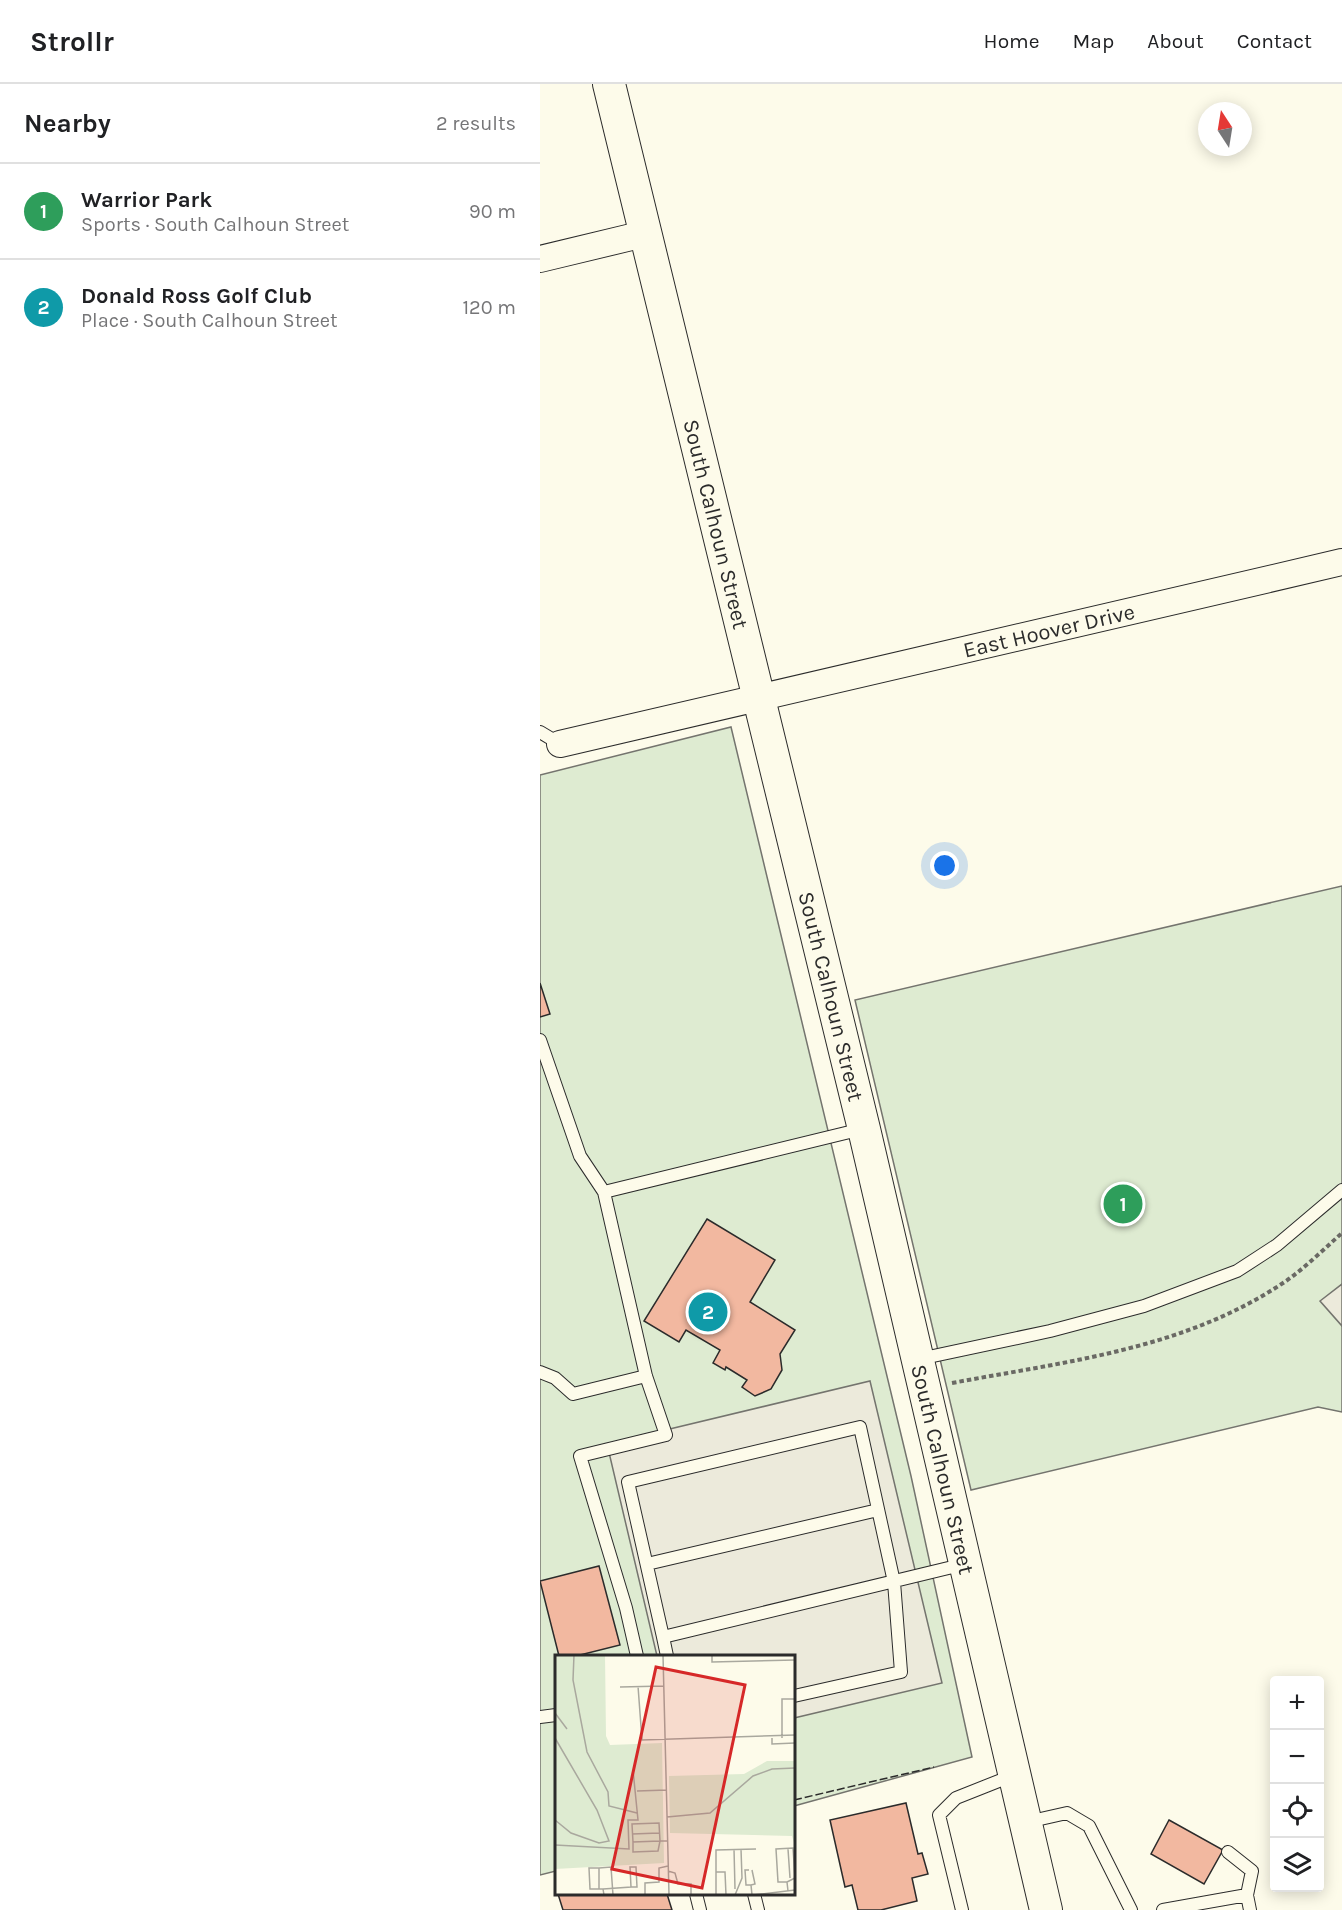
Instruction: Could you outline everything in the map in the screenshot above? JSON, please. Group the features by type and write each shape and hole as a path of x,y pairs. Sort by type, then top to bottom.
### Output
{"street":[{"name":"South Calhoun Street","path":"609,84 864,1129 1046,1910"},
{"path":"540,259 644,234"},
{"name":"East Hoover Drive","path":"550,738 757,697 1342,562"}],"lane":[{"path":"540,1040 580,1156 604,1192 646,1376 666,1435 580,1456 626,1608 637,1655"},
{"path":"604,1192 864,1129"},
{"path":"917,1360 1050,1331 1144,1306 1237,1271 1277,1245 1342,1190"},
{"path":"540,1372 555,1378 573,1394 646,1376"},
{"path":"667,1655 628,1482 860,1427 894,1582 901,1672 795,1696"},
{"path":"647,1564 878,1510"},
{"path":"663,1637 964,1564"},
{"path":"540,1717 555,1715"},
{"path":"962,1910 939,1815 956,1798 1014,1775"},
{"path":"1025,1822 1067,1813 1089,1826 1131,1910"},
{"path":"1228,1852 1252,1870 1247,1895 1250,1910"},
{"path":"696,1895 700,1910"},
{"path":"754,1895 758,1910"},
{"path":"1164,1910 1247,1895"}],"path":[{"path":"952,1383 1105,1354 1176,1336 1222,1318 1287,1280 1342,1233"}],"green space":[{"path":"731,727 911,1476 972,1757 795,1806 795,1655 555,1655 555,1871 540,1875 540,775"},
{"path":"1342,886 1342,1412 1318,1407 971,1490 855,1000"}],"shaded area":[{"path":"1342,1284 1342,1326 1320,1301"},
{"path":"870,1381 942,1683 795,1718 795,1655 657,1655 607,1444"}],"building":[{"path":"540,983 550,1014 540,1017"},
{"path":"707,1219 775,1260 750,1302 795,1330 780,1354 782,1370 771,1389 755,1396 742,1387 747,1380 726,1367 725,1370 713,1363 720,1350 686,1330 679,1342 644,1321"},
{"path":"599,1566 620,1645 580,1655 559,1655 540,1581"},
{"path":"906,1803 918,1854 922,1853 928,1874 912,1878 917,1901 881,1910 858,1910 852,1885 845,1887 830,1820"},
{"path":"1169,1820 1223,1850 1204,1884 1151,1854"},
{"path":"558,1895 667,1895 672,1910 563,1910"}],"fence":[{"path":"795,1800 934,1767"}],"place":[{"name":"Warrior Park","path":"1123,1204"},
{"name":"Donald Ross Golf Club","path":"708,1312"}]}
